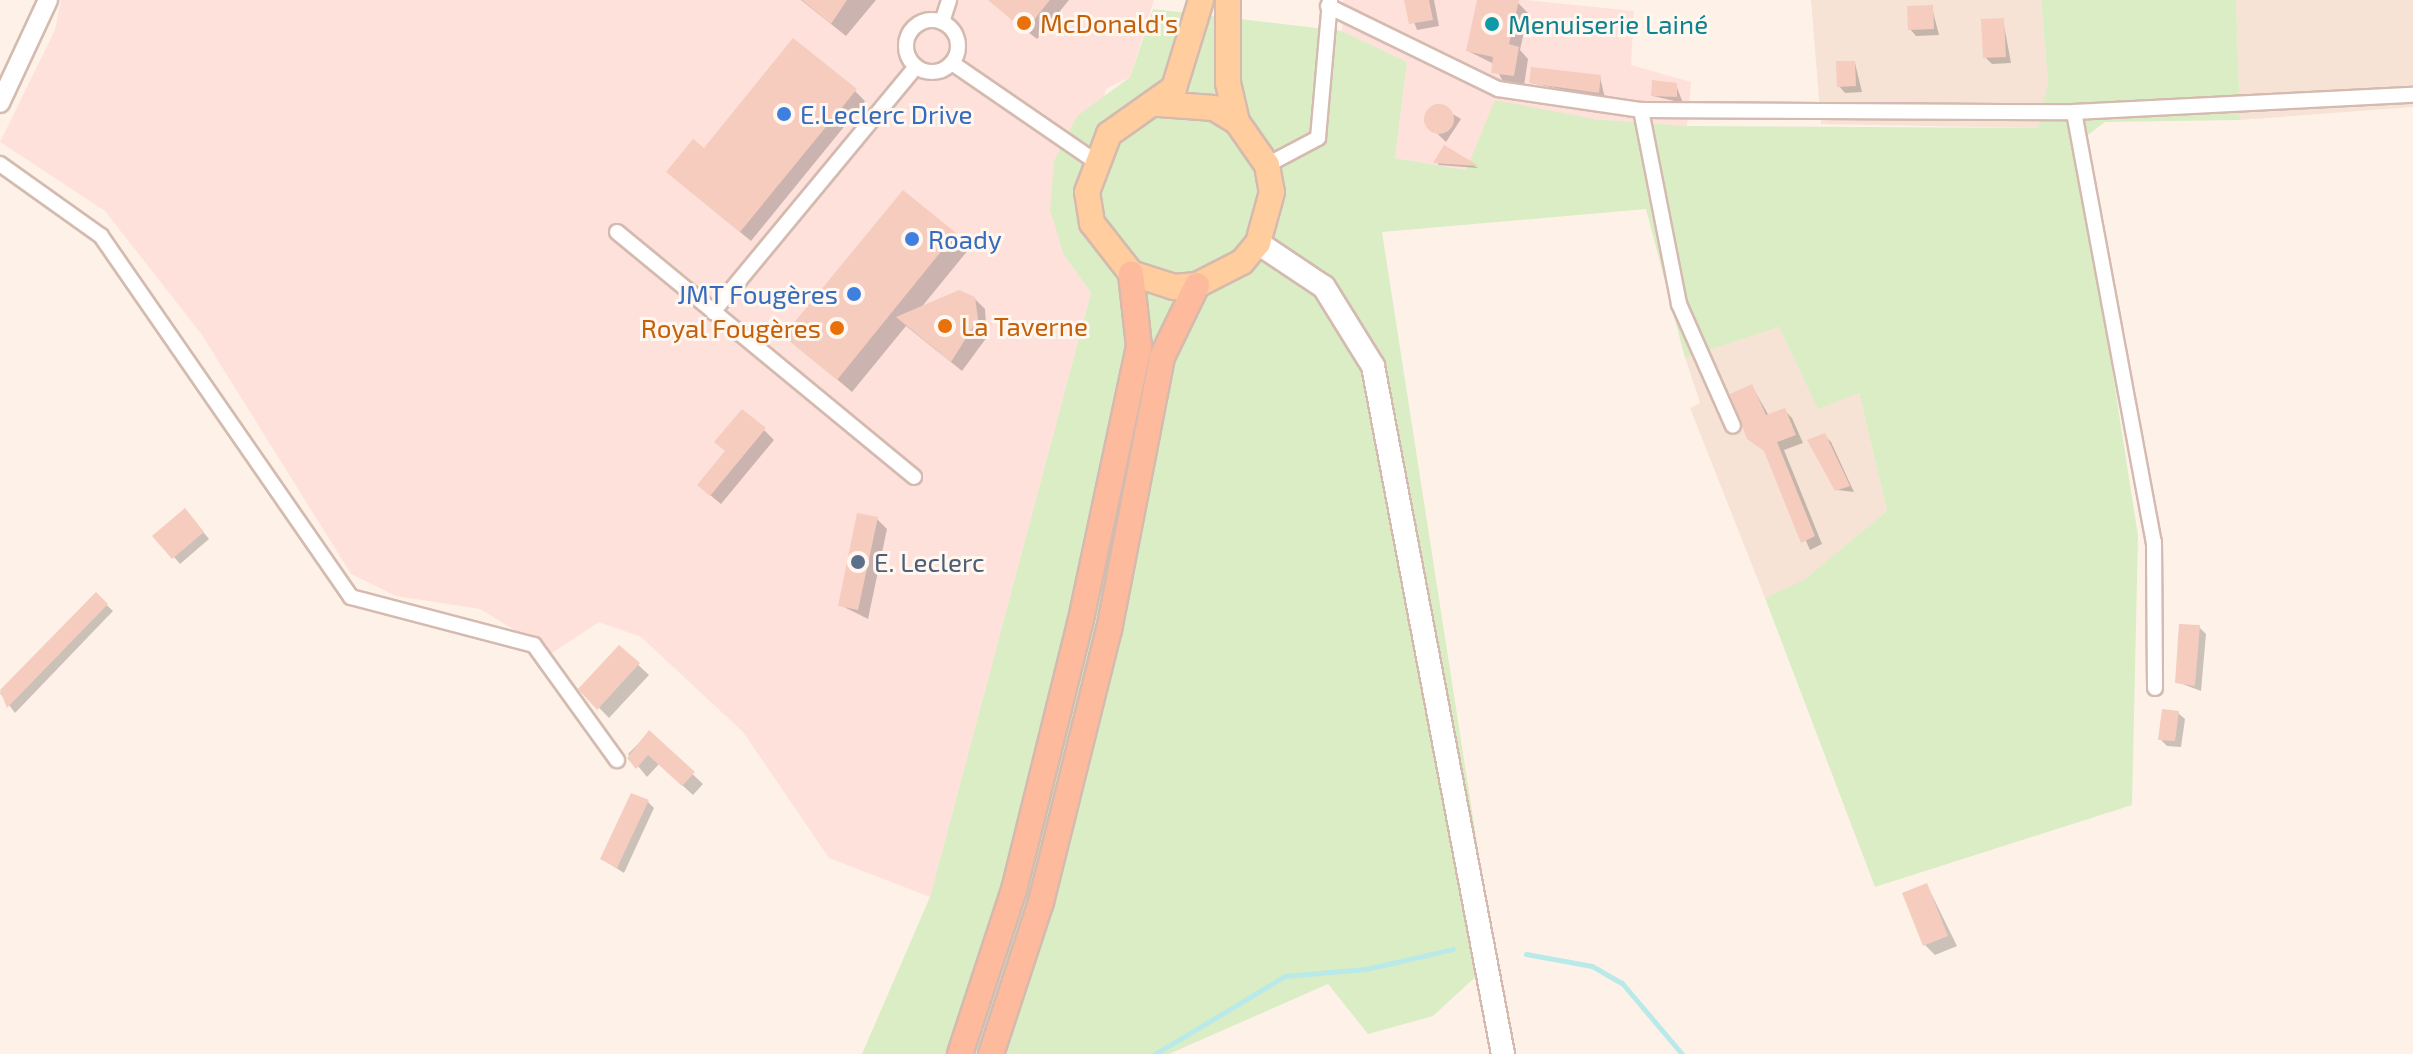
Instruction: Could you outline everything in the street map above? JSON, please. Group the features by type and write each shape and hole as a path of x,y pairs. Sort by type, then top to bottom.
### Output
{"highway":[{"path":"960,1054 1014,890 1080,624 1139,346 1131,273"},
{"path":"991,1054 1041,902 1105,645 1162,357 1197,285"}],"main road":[{"path":"1201,0 1192,48 1159,104 1120,125 1093,160 1092,223 1131,273 1174,287 1197,285 1231,269 1258,243 1268,218 1267,165 1237,122 1228,83 1228,0"},
{"path":"1159,104 1214,108 1237,122"},
{"path":"1258,243 1324,287 1373,366 1503,1054"}],"street":[{"path":"0,103 48,0"},
{"path":"942,22 949,0"},
{"path":"1267,165 1318,138 1329,3 1498,89 1641,110 2074,112 2413,95"},
{"path":"942,22 921,22 910,32 907,54 916,67 931,72 952,63"},
{"path":"942,22 957,40 952,63"},
{"path":"952,63 1040,131 1093,160"},
{"path":"713,312 916,67"},
{"path":"1641,110 1679,304 1733,426"},
{"path":"2074,112 2154,542 2155,688"},
{"path":"0,164 101,236 351,597 534,645 617,760"},
{"path":"617,232 914,477"}],"shaded area":[{"path":"61,0 1154,0 1130,77 1106,89 1064,255 1091,293 930,897 829,858 743,732 641,637 599,622 552,653 480,609 396,596 351,574 202,335 105,211 0,142 55,30"},
{"path":"1343,0 1526,0 1634,11 1631,65 1691,82 1687,126 1594,119 1467,170 1395,158 1407,62 1342,31"},
{"path":"1811,0 2041,0 2048,82 2039,128 1821,124"},
{"path":"2236,0 2413,0 2413,107 2240,120"},
{"path":"1779,327 1818,408 1859,393 1887,511 1804,581 1765,598 1690,408 1700,403 1685,358"}],"green space":[{"path":"2041,0 2236,0 2240,120 2105,122 2077,143 2138,536 2132,805 1875,887 1765,598 1804,580 1887,511 1859,393 1818,409 1779,327 1685,358 1646,209 1382,232 1495,959 1433,1016 1368,1034 1328,984 1169,1054 862,1054 930,897 1091,293 1064,255 1050,210 1054,161 1077,116 1130,77 1153,9 1342,31 1407,62 1395,158 1466,170 1495,100 1594,119 1687,126 2038,128 2048,82"}],"building":[{"path":"802,0 847,0 831,24"},
{"name":"McDonald's","path":"988,0 1050,0 1025,31"},
{"path":"1404,0 1429,0 1433,20 1409,24"},
{"name":"Menuiserie Lainé","path":"1477,0 1519,0 1509,44 1519,47 1514,76 1491,73 1493,57 1466,51"},
{"path":"1933,5 1934,29 1908,30 1907,6"},
{"path":"2004,18 2006,57 1983,58 1981,19"},
{"name":"E.Leclerc Drive","path":"793,38 857,89 740,232 666,172 693,139 704,148"},
{"path":"1836,61 1855,61 1856,86 1837,87"},
{"path":"1531,67 1601,75 1599,93 1529,83"},
{"path":"1652,80 1677,83 1677,97 1651,96"},
{"path":"1439,104 1450,108 1454,119 1450,130 1439,134 1428,130 1424,119 1428,108"},
{"path":"1444,145 1479,166 1433,163"},
{"path":"903,190 956,233 837,380 783,336"},
{"name":"La Taverne","path":"959,290 975,297 978,319 951,362 896,317"},
{"path":"1752,384 1766,415 1785,408 1796,435 1777,442 1815,536 1801,543 1764,451 1747,439 1730,394"},
{"path":"742,409 766,428 710,496 697,485 725,451 714,442"},
{"path":"1825,433 1850,486 1835,491 1807,440"},
{"path":"185,508 204,532 172,559 152,536"},
{"name":"E. Leclerc","path":"857,513 878,517 858,610 838,606"},
{"path":"96,592 108,604 7,708 0,690"},
{"path":"2179,624 2200,625 2195,686 2175,683"},
{"path":"619,645 640,663 597,710 578,689"},
{"path":"2162,709 2179,711 2175,741 2158,740"},
{"path":"649,730 695,772 682,786 648,755 636,769 627,758"},
{"path":"631,793 649,800 617,868 600,859"},
{"path":"1927,883 1948,936 1923,946 1902,893"}],"waterway":[{"path":"1155,1054 1285,976 1366,969 1453,949"},
{"path":"1526,954 1592,966 1622,983 1682,1054"}],"place":[{"name":"McDonald's","path":"1024,23"},
{"name":"Menuiserie Lainé","path":"1492,24"},
{"name":"E.Leclerc Drive","path":"784,114"},
{"name":"Roady","path":"912,239"},
{"name":"JMT Fougères","path":"854,294"},
{"name":"La Taverne","path":"945,326"},
{"name":"Royal Fougères","path":"837,328"},
{"name":"E. Leclerc","path":"858,562"}]}
